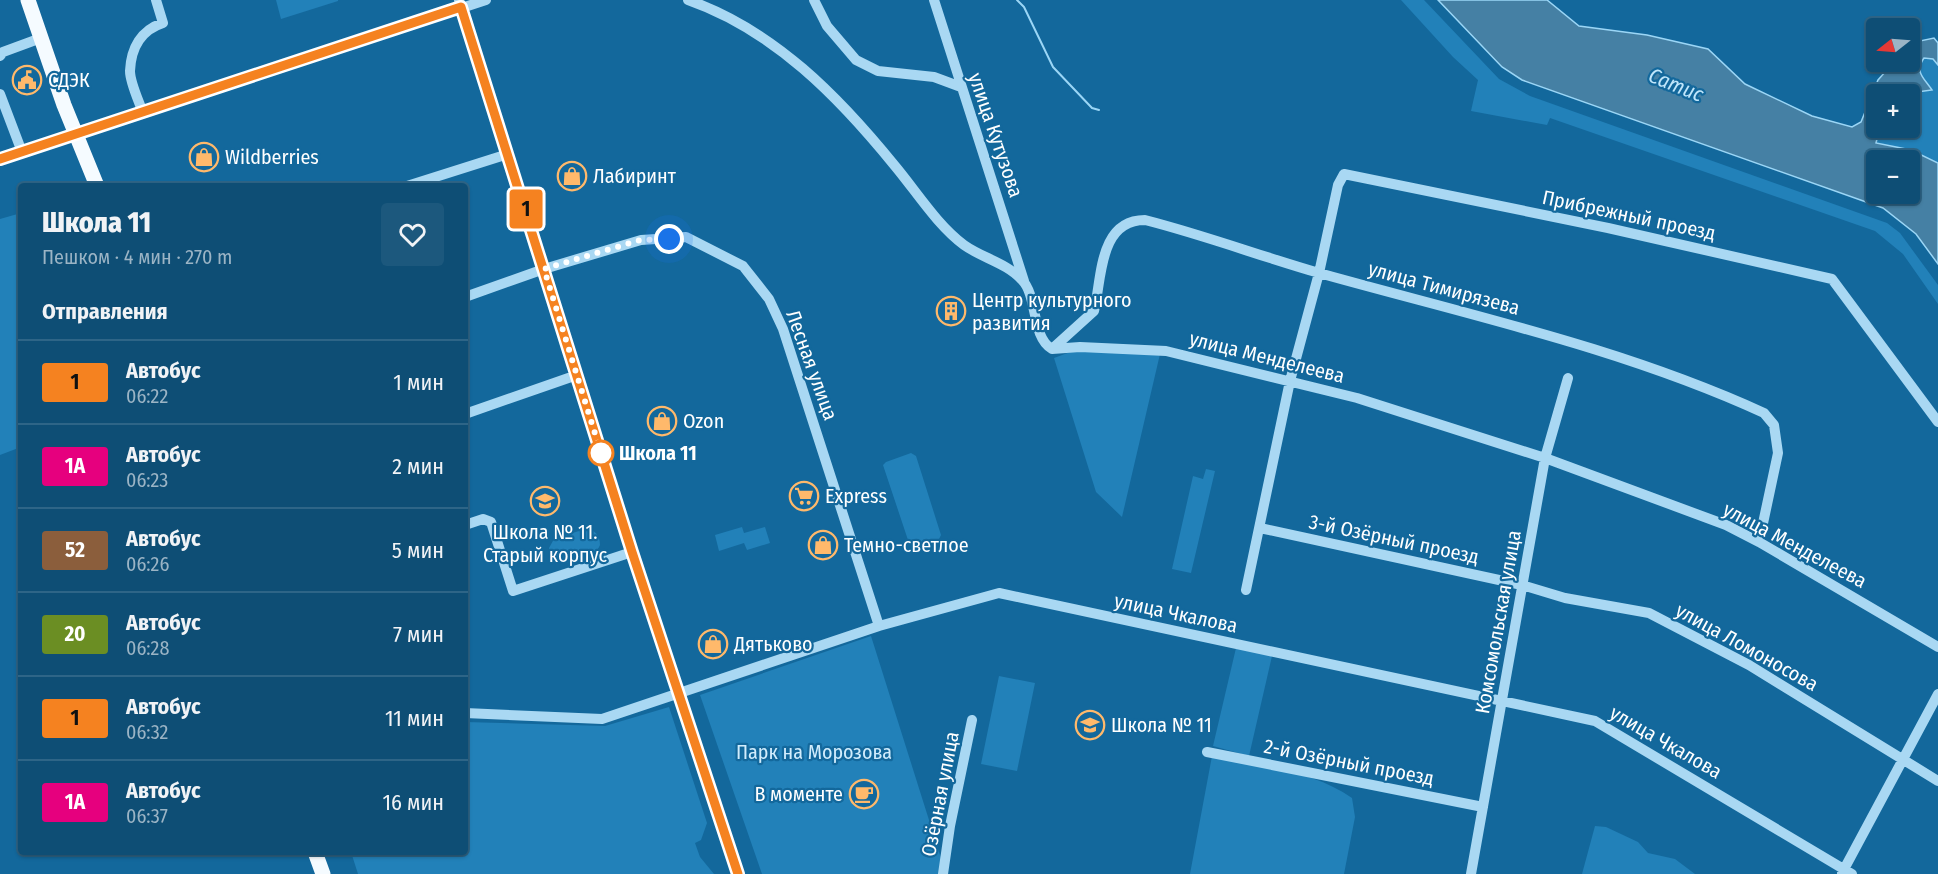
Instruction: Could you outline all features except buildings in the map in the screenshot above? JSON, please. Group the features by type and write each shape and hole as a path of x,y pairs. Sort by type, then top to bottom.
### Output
{"main road":[{"path":"28,0 76,135 96,183"},
{"path":"316,855 322,874"}],"street":[{"path":"143,113 130,71 137,41 150,27 163,23 156,0"},
{"path":"0,159 143,113 460,3 486,0"},
{"path":"688,0 711,8 754,32 791,58 873,138 964,246 999,263 1024,281 1042,339 1052,349"},
{"path":"814,0 827,26 856,60 878,71 934,77 961,87"},
{"name":"улица Кутузова","path":"934,0 1024,281"},
{"path":"460,3 632,552 681,694 738,874"},
{"path":"0,56 3,52 41,38"},
{"path":"0,94 22,152"},
{"path":"416,183 508,154"},
{"name":"Прибрежный проезд","path":"1318,273 1338,185 1344,174 1826,276 1839,285 1938,422"},
{"name":"улица Тимирязева","path":"1052,349 1094,311 1100,266 1111,239 1118,231 1139,220 1189,231 1318,273 1574,341 1764,413 1774,425 1778,453 1759,542"},
{"name":"Лесная улица","path":"468,296 544,269 640,240 686,237 743,266 769,299 783,329 879,626"},
{"path":"1246,590 1290,381 1318,273"},
{"name":"улица Менделеева","path":"1052,349 1080,346 1166,351 1290,381 1426,419 1545,458 1726,525 1938,647"},
{"path":"468,413 577,375"},
{"name":"Комсомольская улица","path":"1471,874 1545,458 1568,378"},
{"path":"468,524 483,519 491,522 513,591 632,552"},
{"name":"3-й Озёрный проезд","path":"1260,528 1522,585"},
{"name":"улица Ломоносова","path":"1522,585 1565,598 1649,613 1749,665 1938,781"},
{"name":"улица Чкалова","path":"468,713 602,719 879,626 999,593 1594,721 1846,872"},
{"path":"1846,872 1938,694"},
{"name":"Озёрная улица","path":"943,874 950,826 972,720"},
{"name":"2-й Озёрный проезд","path":"1207,752 1483,807"}],"green space":[{"path":"276,0 338,0 338,1 281,19"},
{"path":"1401,0 1424,0 1499,79 1530,96 1887,223 1900,233 1938,285 1938,304 1903,254 1875,231 1550,118 1547,125 1471,111 1478,80 1453,57"},
{"path":"1924,58 1933,59 1938,65 1938,163 1920,154 1920,150 1876,143 1877,138 1920,138 1920,93 1931,87 1920,74 1920,66"},
{"path":"18,214 18,448 0,455 0,219"},
{"path":"1081,348 1160,354 1122,517 1096,492 1054,358"},
{"path":"911,453 916,456 941,535 939,539 914,546 909,543 883,465"},
{"path":"1206,469 1215,471 1191,573 1172,569 1193,476 1203,479"},
{"path":"742,527 744,533 765,527 770,543 747,550 744,543 719,551 715,535"},
{"path":"582,530 593,531 597,535 600,545 597,550 579,561 564,563 552,559 549,548 554,539"},
{"name":"Парк на Морозова","path":"871,636 946,874 762,874 700,695"},
{"path":"1236,648 1272,656 1249,756 1213,746"},
{"path":"999,676 1035,683 1017,771 981,764"},
{"path":"669,707 707,823 701,840 695,843 700,857 714,874 358,874 352,855 468,855 468,722 605,726"},
{"path":"1212,756 1303,775 1352,798 1355,817 1344,874 1190,874"},
{"path":"1595,826 1606,827 1638,842 1648,853 1675,859 1695,874 1582,874"}],"water":[{"name":"Сатис","path":"1438,0 1547,0 1579,26 1647,35 1708,49 1745,84 1812,116 1852,127 1861,122 1866,110 1866,138 1877,138 1876,143 1911,150 1866,150 1866,202 1522,80 1502,67"},
{"path":"1934,38 1938,43 1938,65 1933,59 1924,58 1920,67 1920,41"},
{"path":"1920,71 1932,90 1920,92 1920,84 1876,84 1885,72"},
{"path":"1920,154 1938,163 1938,264 1916,234 1883,208 1872,204 1920,204"}],"waterway":[{"path":"1017,0 1024,7 1053,67 1092,108 1099,110"}],"bus line":[{"name":"1","path":"0,159 461,7 632,552 681,694 738,874"}],"place":[{"name":"СДЭК","path":"27,80"},
{"name":"Wildberries","path":"204,157"},
{"name":"Лабиринт","path":"572,176"},
{"name":"Центр культурного развития","path":"951,311"},
{"name":"Ozon","path":"662,421"},
{"name":"Школа 11","path":"601,453"},
{"name":"Express","path":"804,496"},
{"name":"Школа № 11. Старый корпус","path":"545,501"},
{"name":"Темно-светлое","path":"823,545"},
{"name":"Дятьково","path":"713,644"},
{"name":"Школа № 11","path":"1090,725"},
{"name":"В моменте","path":"864,794"}],"route":[{"path":"601,453 544,269 640,240 669,239"}]}
